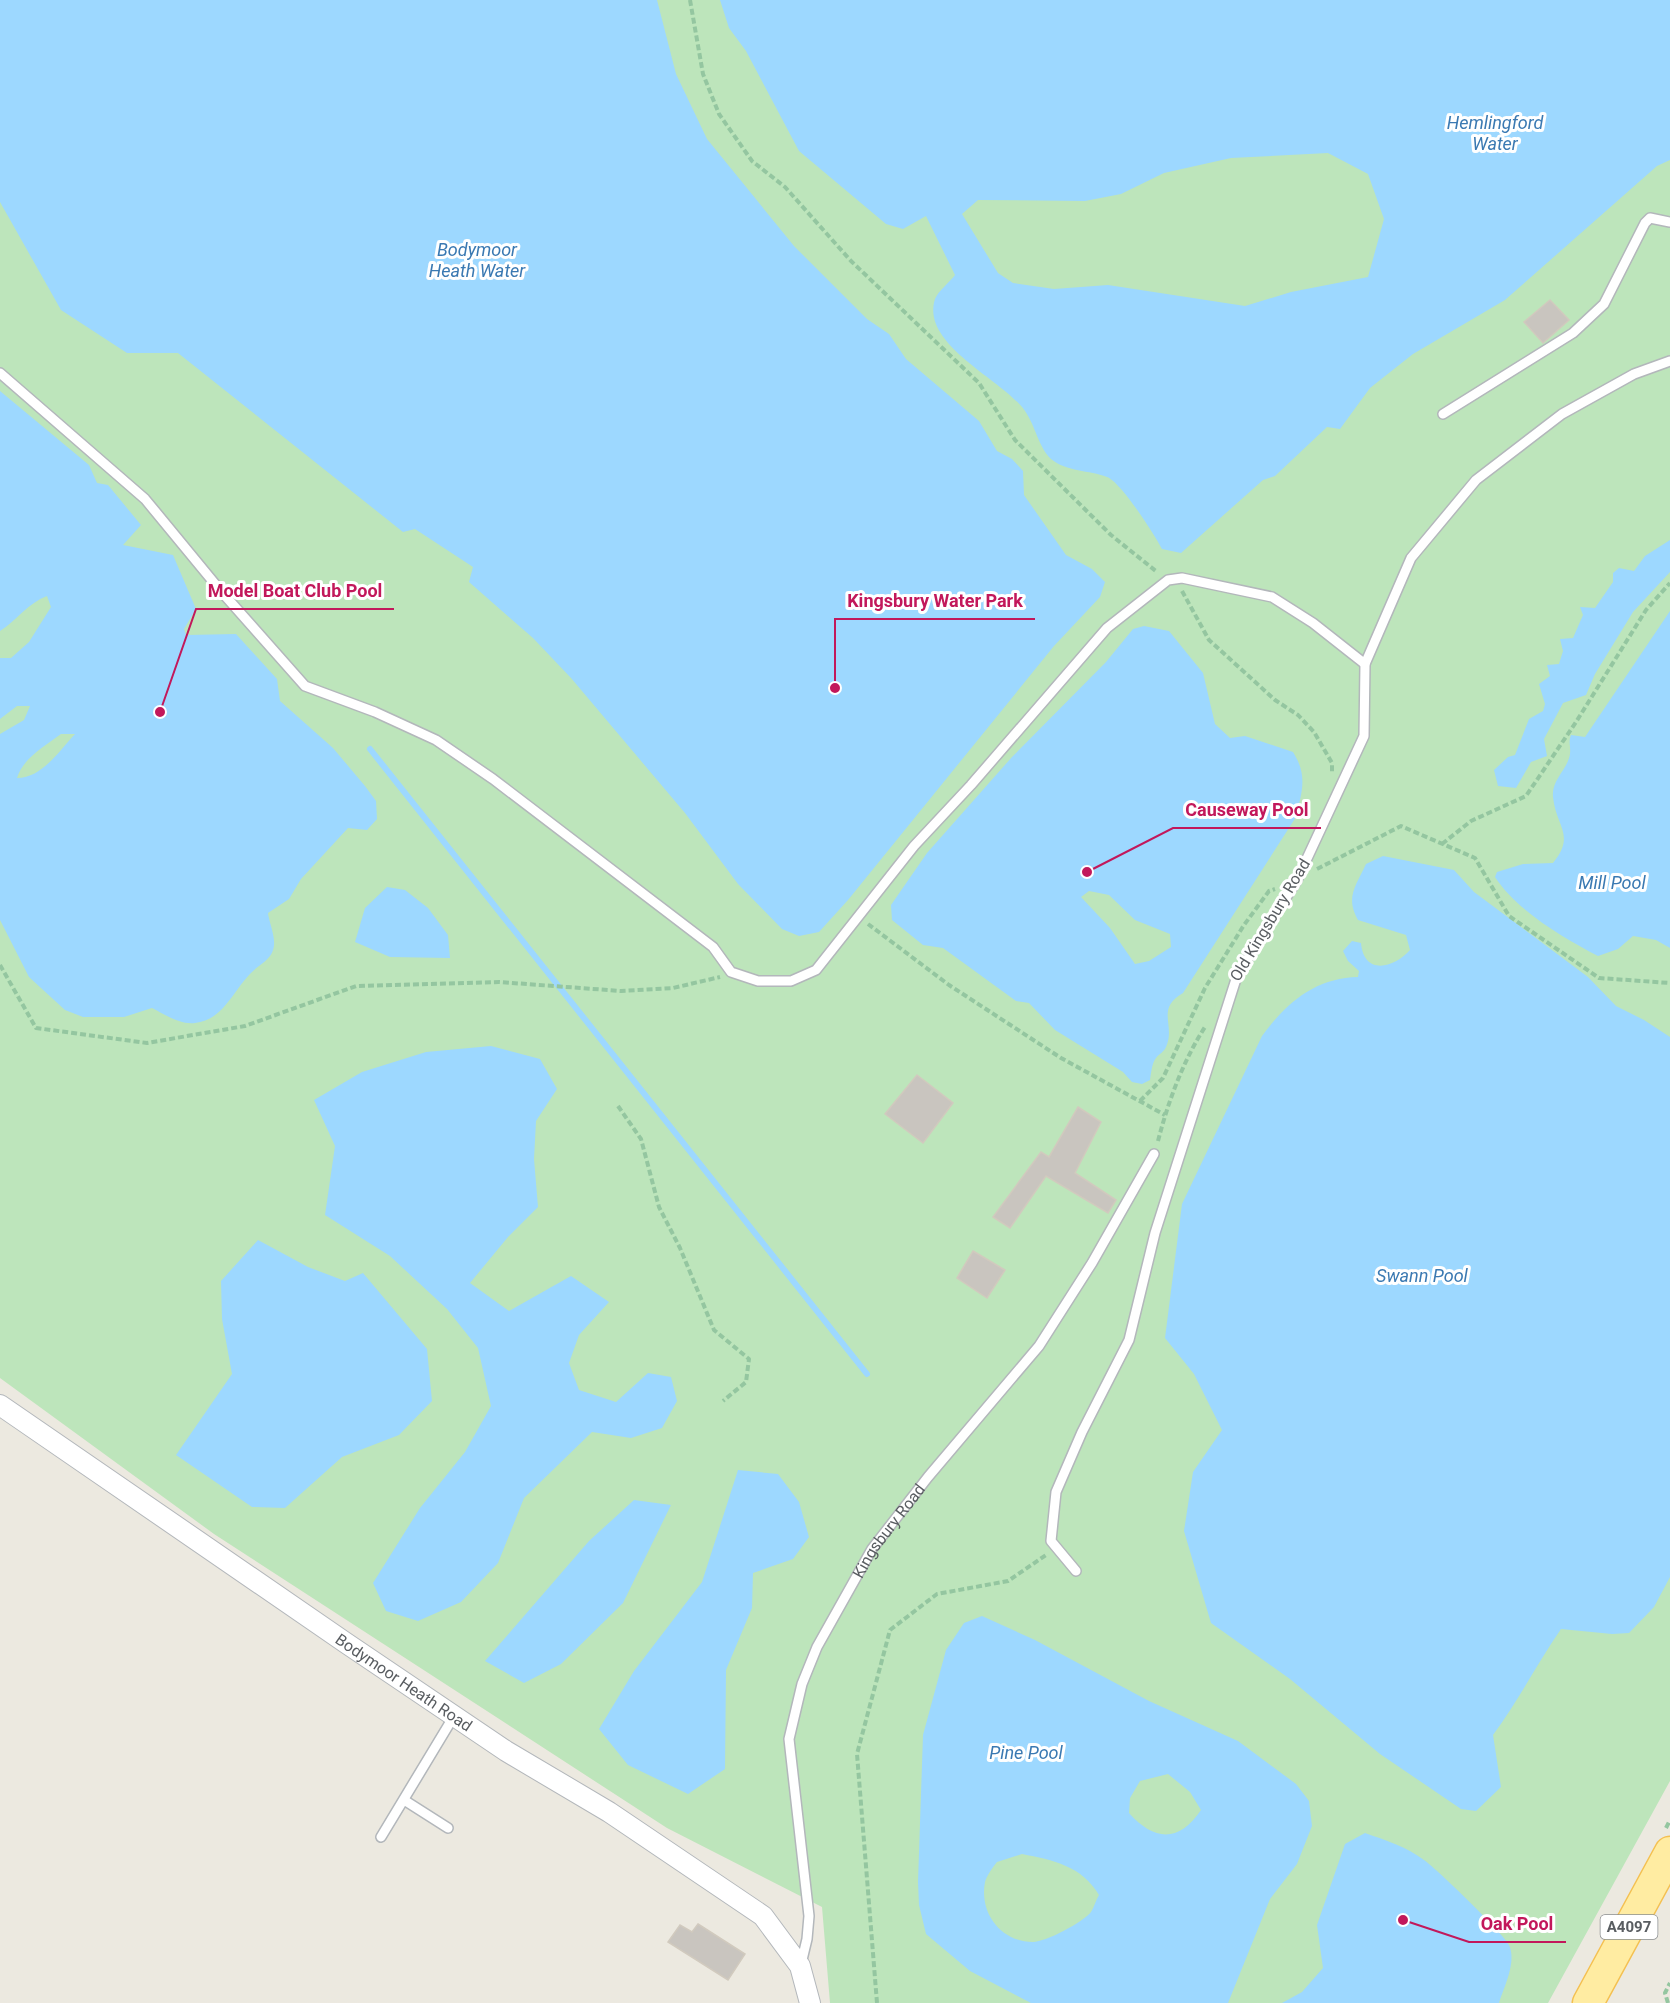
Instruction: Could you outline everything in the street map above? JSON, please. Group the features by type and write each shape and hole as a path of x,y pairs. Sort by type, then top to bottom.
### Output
{"main road":[{"name":"A4097","path":"1588,2003 1670,1852"}],"street":[{"name":"Bodymoor Heath Road","path":"0,1405 454,1716 609,1812 763,1916 800,1966"},
{"path":"800,1966 810,2003"}],"lane":[{"path":"1443,414 1573,333 1604,304 1645,223 1650,218 1670,222"},
{"name":"Old Kingsbury Road","path":"1057,1548 1051,1541 1056,1492 1082,1432 1129,1340 1155,1233 1237,976 1297,880 1364,735 1365,663 1412,558 1476,480 1562,414 1634,374 1670,361"},
{"path":"0,373 146,499 219,590 305,686 375,712 436,740 493,779 714,947 732,972 758,981 791,981 816,970 914,846 971,785 1107,628 1168,580 1182,578 1217,588 1272,597 1313,623 1365,663"},
{"name":"Kingsbury Road","path":"800,1966 807,1939 809,1916 789,1739 801,1684 817,1647 872,1549 928,1477 1039,1346 1092,1263 1154,1154"},
{"path":"1057,1548 1076,1571"},
{"path":"381,1837 454,1716"},
{"path":"404,1800 448,1828"}],"path":[{"path":"690,0 703,74 719,114 752,161 786,187 851,261 979,382 1015,440 1112,535 1168,580 1180,586 1209,640 1275,700 1298,715 1314,732 1332,763 1330,809"},
{"path":"1442,844 1471,821 1526,796 1576,722 1646,610 1670,583"},
{"path":"1140,1101 1163,1078 1205,988 1244,925 1269,891 1297,880 1401,826 1475,858 1509,916 1599,978 1670,984"},
{"path":"859,917 949,985 1061,1058 1165,1115"},
{"path":"0,965 36,1028 147,1043 245,1026 356,986 499,982 621,991 673,988 721,977 732,972"},
{"path":"1154,1154 1165,1115 1195,1043 1207,1024"},
{"path":"618,1106 641,1139 659,1207 680,1248 714,1329 749,1359 746,1382 723,1401"},
{"path":"877,2003 856,1754 890,1630 937,1594 1008,1581 1057,1548"},
{"path":"1668,2003 1665,1993 1670,1983"}],"green space":[{"path":"0,0 1670,0 1670,1781 1548,2003 830,2003 822,1907 667,1828 214,1534 0,1378"}],"water":[{"name":"Bodymoor Heath Water","path":"0,0 657,0 676,74 707,139 794,246 867,319 889,334 906,359 979,421 997,451 1012,459 1023,471 1024,495 1066,555 1092,569 1105,582 1100,597 1054,646 848,900 819,932 799,936 782,929 738,884 685,813 571,678 533,638 469,582 473,567 415,529 403,532 178,353 127,353 61,310 0,202"},
{"name":"Hemlingford Water","path":"720,0 1670,0 1670,160 1657,166 1505,300 1413,354 1370,388 1340,429 1327,427 1275,476 1263,480 1181,553 1162,549 1137,509 1113,481 1100,475 1071,469 1051,459 1043,449 1025,411 951,346 940,332 934,316 935,299 955,275 926,216 903,229 886,224 799,151 746,51 729,28","holes":["1328,153 1368,174 1384,219 1368,277 1291,292 1245,306 1108,285 1054,289 1013,283 998,273 962,214 978,200 1085,201 1121,194 1164,173 1231,158"]},
{"path":"0,391 89,465 97,483 108,485 141,525 123,545 173,555 196,609 184,629 186,635 236,634 277,679 280,701 333,748 376,801 377,819 367,830 348,828 301,879 289,899 268,913 274,941 271,954 245,979 221,1010 205,1021 184,1022 152,1008 124,1017 83,1017 65,1010 29,977 0,920 0,734 24,720 30,706 17,706 0,719 0,658 11,658 29,642 51,607 47,596 34,603 0,631","holes":["61,734 75,734 42,769 26,777 17,778 24,764 42,748"]},
{"path":"1670,540 1670,572 1633,612 1595,674 1586,695 1563,703 1544,739 1547,756 1531,762 1516,788 1498,786 1494,770 1508,757 1515,755 1529,719 1543,711 1545,704 1539,684 1550,676 1547,665 1559,664 1563,651 1560,639 1573,638 1583,615 1580,607 1595,608 1613,582 1613,573 1619,568 1634,571 1645,556"},
{"name":"Mill Pool","path":"1670,611 1670,948 1656,940 1633,936 1618,949 1598,956 1542,923 1516,901 1495,877 1497,872 1523,864 1553,863 1560,853 1564,838 1553,791 1569,759 1571,735 1585,737"},
{"path":"1144,626 1169,631 1203,673 1215,724 1230,738 1245,736 1293,752 1302,776 1296,817 1183,993 1170,1005 1166,1047 1155,1060 1150,1080 1142,1084 1132,1082 1123,1072 1055,1030 1029,1003 1016,1001 943,948 923,945 892,920 891,905 927,853 1012,757 1106,662 1133,629","holes":["1089,891 1109,895 1135,920 1170,934 1171,947 1149,961 1135,964 1110,928 1081,897"]},
{"name":"Swann Pool","path":"1383,856 1454,870 1474,892 1588,977 1616,1006 1670,1037 1670,1577 1654,1607 1629,1633 1612,1634 1561,1629 1493,1735 1501,1787 1476,1811 1461,1809 1380,1754 1290,1679 1211,1623 1184,1531 1193,1472 1222,1430 1194,1374 1165,1338 1182,1204 1262,1036 1281,1013 1303,994 1328,982 1358,977 1359,971 1348,961 1343,951 1352,941 1361,943 1363,954 1368,961 1381,966 1396,961 1410,950 1406,935 1358,920 1354,912 1353,892 1366,864"},
{"path":"387,887 405,890 428,908 448,935 450,958 390,957 355,942 365,908"},
{"path":"491,1046 540,1059 557,1089 536,1121 534,1159 538,1207 508,1237 470,1283 509,1311 571,1276 609,1302 579,1335 569,1363 579,1390 616,1402 648,1373 671,1377 677,1401 662,1428 631,1438 592,1432 524,1498 498,1563 461,1602 418,1621 386,1611 373,1583 420,1508 465,1452 491,1406 478,1348 447,1309 390,1256 325,1215 335,1146 314,1100 362,1072 426,1052"},
{"path":"258,1240 308,1267 345,1281 363,1273 427,1349 432,1401 399,1435 342,1457 285,1508 252,1507 176,1455 232,1374 222,1319 221,1281"},
{"path":"738,1470 778,1474 799,1502 809,1537 793,1559 753,1573 752,1608 726,1670 725,1769 688,1794 628,1765 599,1729 634,1671 702,1582"},
{"path":"634,1500 671,1505 623,1603 561,1664 524,1683 485,1661 589,1541"},
{"name":"Pine Pool","path":"982,1616 1035,1640 1149,1701 1238,1741 1296,1784 1309,1801 1312,1826 1297,1864 1270,1899 1228,2003 1031,2003 970,1971 926,1934 919,1905 918,1882 923,1735 946,1650 964,1623","holes":["1168,1774 1190,1792 1201,1810 1184,1828 1175,1833 1166,1834 1148,1829 1129,1813 1130,1798 1140,1781","1022,1854 1056,1862 1084,1877 1099,1895 1091,1912 1064,1931 1039,1941 1022,1941 1002,1931 989,1915 985,1904 985,1882 997,1862"]},
{"path":"1365,1833 1388,1841 1424,1860 1470,1902 1509,1945 1511,1967 1499,2003 1282,2003 1302,1992 1323,1968 1317,1925 1345,1844"}],"building":[{"path":"1550,300 1569,320 1543,343 1524,322"},
{"path":"917,1075 953,1103 923,1143 885,1114"},
{"path":"1078,1107 1101,1122 1075,1173 1116,1200 1108,1213 1046,1176 1010,1228 993,1217 1041,1152 1049,1157"},
{"path":"973,1251 1005,1270 987,1298 957,1278"},
{"path":"698,1924 745,1954 728,1980 668,1942 680,1925 692,1932"}],"waterway":[{"path":"370,749 867,1374"}],"place":[{"name":"Kingsbury Water Park","path":"835,688"},
{"name":"Model Boat Club Pool","path":"160,712"},
{"name":"Causeway Pool","path":"1087,872"},
{"name":"Oak Pool","path":"1403,1920"}]}
